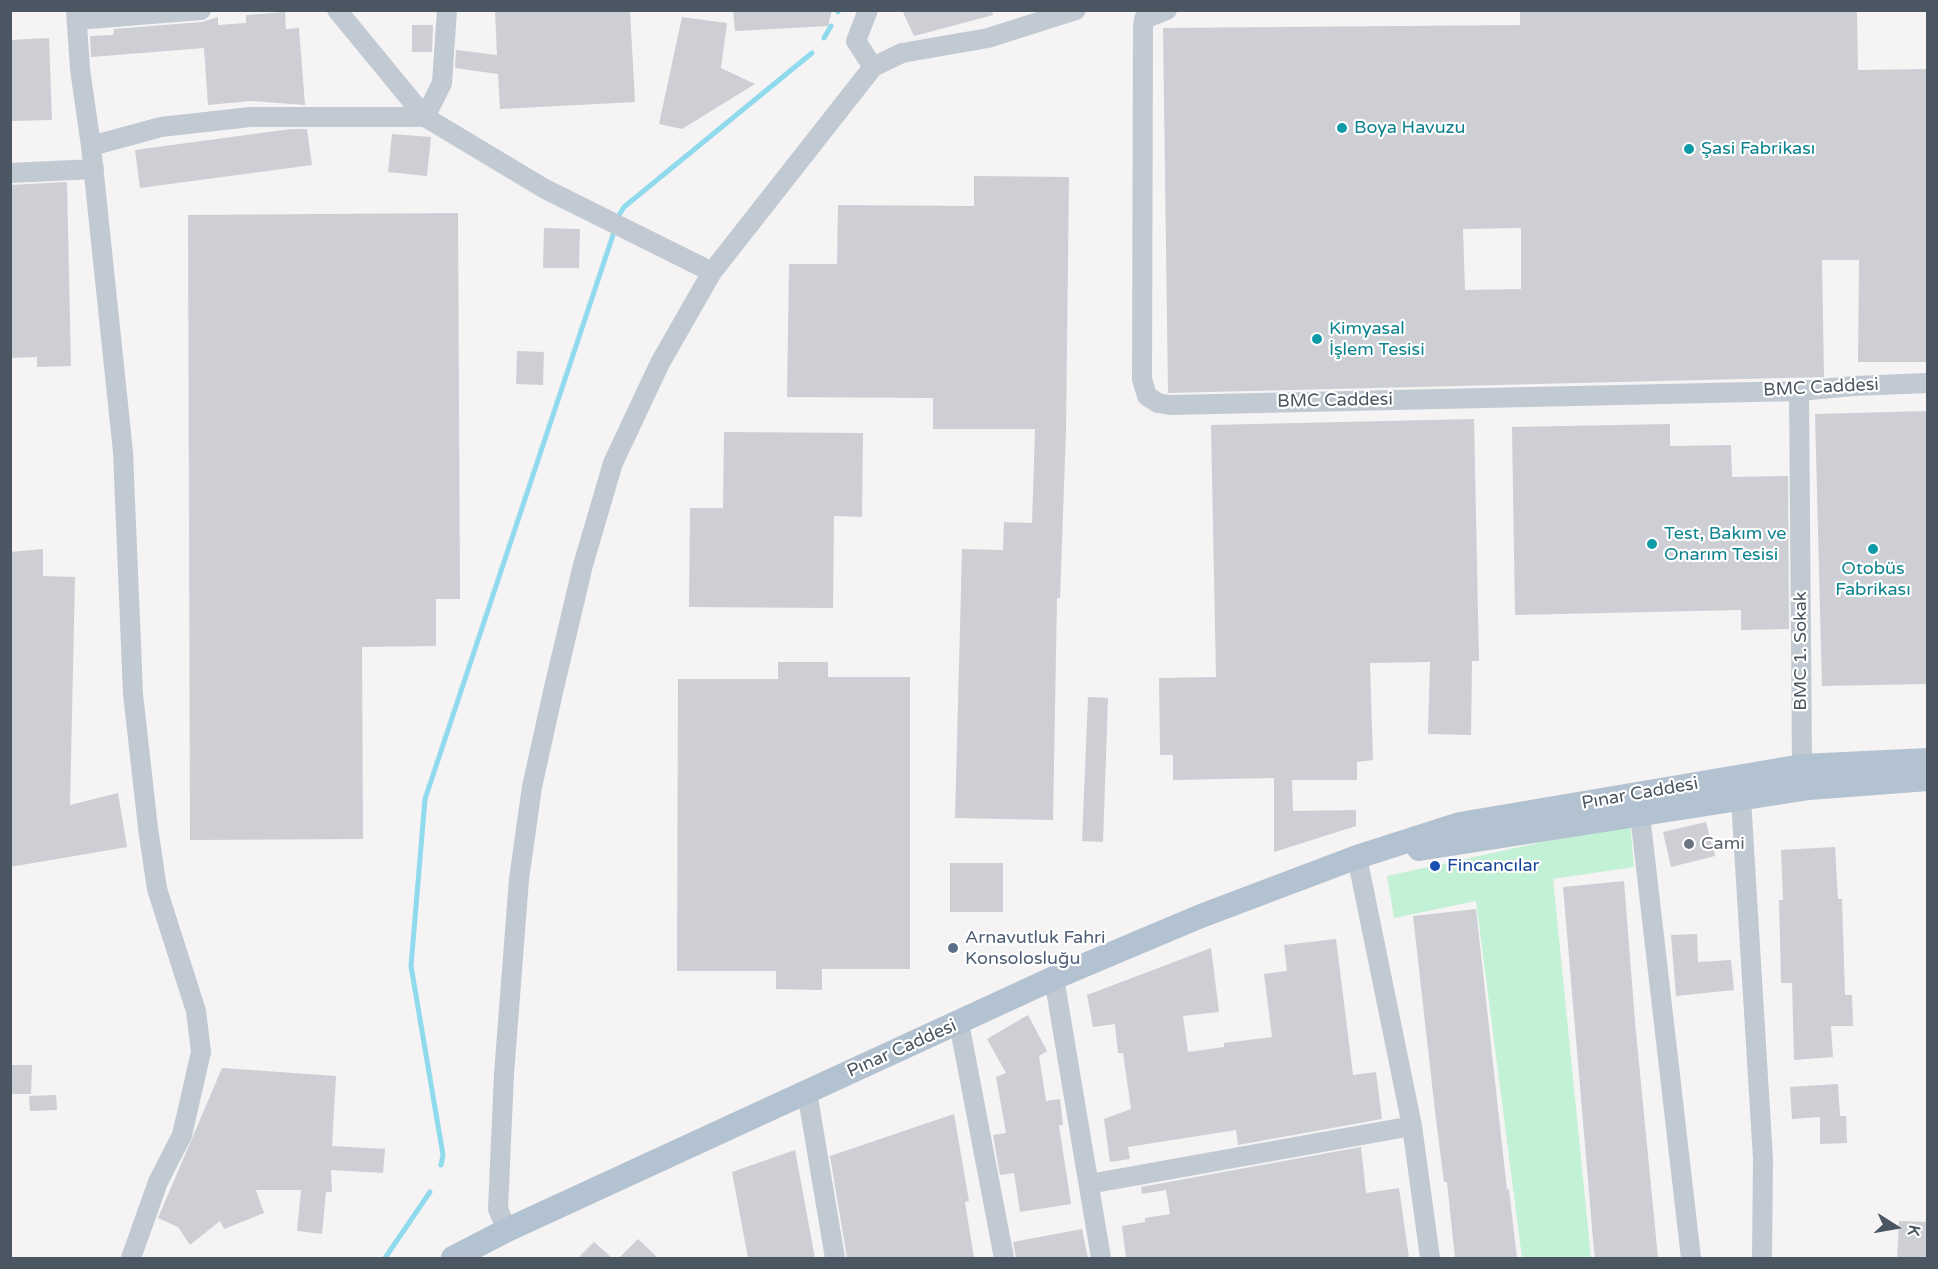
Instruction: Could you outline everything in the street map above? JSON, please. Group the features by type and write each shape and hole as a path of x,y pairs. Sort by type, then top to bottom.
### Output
{"main road":[{"name":"Pınar Caddesi","path":"453,1258 507,1230 1054,978 1201,915 1358,857 1460,824 1802,766 1928,760"},
{"name":"Pınar Caddesi","path":"1358,857 1809,788 1928,779"}],"street":[{"path":"131,1258 158,1182 182,1135 201,1052 196,1011 157,889 148,828 133,694 123,452 92,146 80,69 77,15 201,10"},
{"path":"337,10 425,117 545,189 712,272"},
{"path":"425,117 442,83 447,10"},
{"path":"868,10 856,41 873,67"},
{"path":"507,1230 498,1209 504,1074 519,879 532,787 583,565 613,463 660,363 712,272 846,97 873,67 902,53 988,38 1076,10"},
{"name":"BMC Caddesi","path":"1167,10 1144,19 1143,28 1142,379 1147,396 1158,403 1170,405 1799,391 1928,383"},
{"path":"92,146 161,127 250,117 425,117"},
{"path":"10,173 94,169"},
{"name":"BMC 1. Sokak","path":"1799,391 1802,766"},
{"path":"1741,799 1763,1159 1762,1258"},
{"path":"1641,815 1691,1258"},
{"path":"1358,857 1412,1126 1430,1258"},
{"path":"1054,978 1101,1258"},
{"path":"959,1023 1004,1258"},
{"path":"807,1092 835,1258"},
{"path":"1089,1184 1412,1126"}],"green space":[{"path":"1630,823 1634,867 1553,879 1591,1258 1522,1258 1476,901 1394,918 1387,876"}],"building":[{"path":"495,10 630,10 635,102 500,109 498,74 455,68 456,50 497,55"},
{"path":"733,10 832,10 828,26 735,31"},
{"path":"902,10 992,10 993,15 914,36"},
{"path":"1520,10 1857,10 1858,70 1928,69 1928,362 1858,362 1859,260 1822,260 1824,377 1168,393 1163,28 1520,25","holes":["1521,228 1521,289 1465,290 1463,229"]},
{"path":"285,12 286,29 299,28 305,105 251,101 208,105 204,48 91,57 90,36 113,35 114,29 202,22 218,17 218,25 246,23 246,15"},
{"path":"682,17 727,23 721,68 755,84 682,129 659,124"},
{"path":"412,25 433,25 432,52 412,52"},
{"path":"49,38 52,120 10,121 10,40"},
{"path":"291,129 307,129 312,165 140,188 135,150"},
{"path":"392,134 431,137 427,176 388,172"},
{"path":"974,176 1069,177 1066,430 1060,598 1057,598 1053,820 955,818 962,549 1003,550 1004,522 1032,523 1035,429 933,429 933,398 787,397 789,264 837,264 838,205 974,206"},
{"path":"67,182 71,366 37,367 37,357 10,358 10,185"},
{"path":"458,213 460,599 436,599 436,646 362,647 363,839 190,840 188,215"},
{"path":"544,228 580,229 579,268 543,268"},
{"path":"517,351 544,352 543,385 516,384"},
{"name":"Otobüs Fabrikası","path":"1928,411 1928,684 1822,686 1815,414"},
{"path":"1474,419 1479,661 1472,661 1471,735 1428,734 1430,662 1370,663 1373,760 1357,762 1357,780 1292,780 1293,811 1356,810 1356,826 1274,852 1274,778 1173,780 1173,755 1160,755 1159,678 1216,677 1211,425"},
{"name":"Test, Bakım ve Onarım Tesisi","path":"1670,424 1670,446 1731,445 1732,477 1788,476 1789,629 1741,630 1741,610 1515,615 1512,427"},
{"path":"724,432 863,433 862,517 834,516 833,608 689,607 690,508 723,508"},
{"path":"43,549 43,576 75,577 70,805 118,793 127,847 10,867 10,552"},
{"path":"778,662 828,662 828,677 910,677 910,969 822,969 822,990 776,989 776,971 677,971 678,679 778,679"},
{"path":"1088,697 1108,698 1103,842 1082,841"},
{"name":"Cami","path":"1706,822 1715,856 1671,867 1663,832"},
{"path":"1835,847 1838,899 1842,899 1845,995 1852,995 1853,1026 1831,1026 1833,1057 1794,1060 1792,983 1781,983 1779,900 1783,900 1781,850"},
{"path":"950,863 1003,863 1003,912 950,912"},
{"path":"1624,881 1658,1258 1595,1258 1594,1251 1563,887"},
{"path":"1476,909 1507,1190 1509,1189 1517,1258 1455,1258 1447,1182 1444,1182 1435,1111 1413,916"},
{"path":"1697,934 1698,962 1731,960 1734,990 1676,996 1671,935"},
{"path":"1336,939 1353,1075 1376,1072 1382,1119 1238,1145 1236,1130 1128,1147 1130,1159 1110,1162 1104,1119 1131,1109 1123,1053 1118,1053 1115,1024 1093,1027 1087,995 1211,948 1219,1012 1183,1016 1188,1052 1224,1047 1224,1043 1272,1037 1264,974 1287,971 1284,945"},
{"path":"1028,1015 1047,1051 1039,1056 1046,1101 1060,1099 1063,1125 1059,1125 1071,1204 1020,1212 1014,1173 1000,1175 993,1135 1006,1133 996,1077 1006,1073 987,1039"},
{"path":"10,1065 32,1065 31,1094 10,1094"},
{"path":"222,1068 336,1076 332,1146 385,1149 383,1173 331,1170 332,1192 326,1192 322,1234 297,1231 301,1190 256,1190 264,1213 224,1229 220,1221 190,1245 178,1227 158,1218"},
{"path":"1838,1084 1840,1116 1846,1116 1847,1143 1820,1144 1820,1117 1792,1119 1790,1087"},
{"path":"56,1095 57,1110 30,1111 29,1096"},
{"path":"954,1114 969,1201 965,1202 974,1258 847,1258 830,1156"},
{"path":"1361,1147 1366,1193 1399,1188 1409,1258 1126,1258 1122,1226 1145,1222 1145,1218 1170,1214 1166,1190 1142,1194 1141,1187"},
{"path":"795,1150 815,1258 748,1258 732,1172"},
{"path":"1899,1221 1928,1222 1928,1258 1897,1258"},
{"path":"1082,1229 1088,1258 1016,1258 1013,1242"},
{"path":"638,1239 658,1258 619,1258"},
{"path":"594,1242 612,1258 578,1258"}],"waterway":[{"path":"824,38 831,26"},
{"path":"619,215 624,207 812,53"},
{"path":"441,1165 443,1155 411,966 425,799 613,235"},
{"path":"385,1258 430,1192"}],"place":[{"name":"Boya Havuzu","path":"1342,128"},
{"name":"Şasi Fabrikası","path":"1689,149"},
{"name":"Kimyasal İşlem Tesisi","path":"1317,339"},
{"name":"Test, Bakım ve Onarım Tesisi","path":"1652,544"},
{"name":"Otobüs Fabrikası","path":"1873,549"},
{"name":"Cami","path":"1689,844"},
{"name":"Fincancılar","path":"1435,866"},
{"name":"Arnavutluk Fahri Konsolosluğu","path":"953,948"}]}
